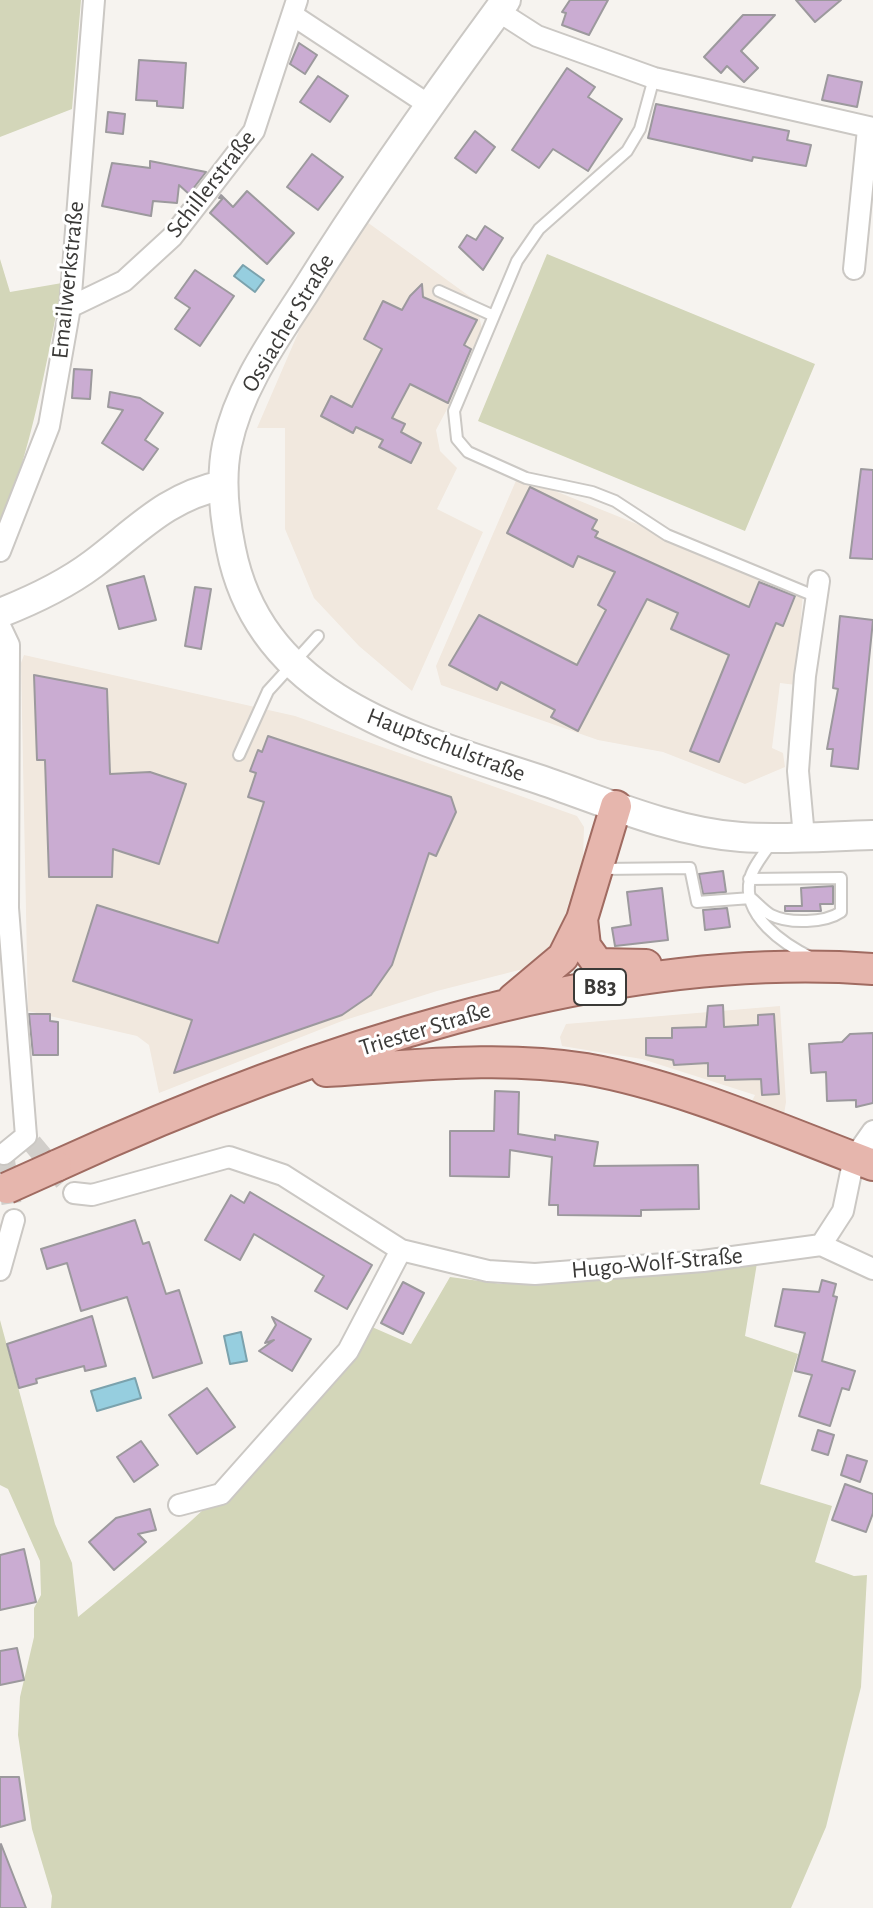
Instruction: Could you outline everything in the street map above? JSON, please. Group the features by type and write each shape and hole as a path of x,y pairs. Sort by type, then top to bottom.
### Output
{"main road":[{"name":"Ossiacher Straße","path":"223,485 226,448 248,383 354,214 502,5"},
{"path":"0,613 54,589 91,566 168,504 194,491 223,485"},
{"name":"Hauptschulstraße","path":"223,485 226,523 238,579 269,634 293,665 331,697 370,718 441,747 616,806 709,832 774,838 873,835"},
{"path":"505,1005 557,964 582,919 616,806"},
{"path":"582,919 585,946 598,964 621,967 666,964 697,975"},
{"name":"Triester Straße","path":"0,1191 154,1122 446,1019 576,991 697,975 831,968 873,969"},
{"path":"288,1074 481,1062 585,1069 631,1079 690,1098 864,1162"}],"street":[{"name":"Emailwerkstraße","path":"0,551 49,426 70,307 94,0"},
{"path":"502,5 537,36 654,78 871,128 854,269"},
{"name":"Schillerstraße","path":"70,307 124,281 162,246 236,155 254,131 296,8 429,105"},
{"path":"804,837 798,771 805,676 818,589"},
{"path":"0,626 9,645 8,908 29,1140 4,1154"},
{"path":"873,1131 864,1162 843,1211 821,1245 873,1269"},
{"name":"Hugo-Wolf-Straße","path":"74,1193 92,1195 229,1157 283,1175 401,1250 488,1271 535,1274 703,1261 821,1245"},
{"path":"0,1270 14,1220"},
{"path":"179,1505 221,1494 348,1351 401,1250"}],"lane":[{"path":"654,78 640,129 627,151 539,229 517,261 454,411 457,439 468,452 526,478 592,492 624,506 667,535 818,589"},
{"path":"439,291 494,316"},
{"path":"239,755 268,691 318,636"},
{"path":"774,838 749,879 751,898 762,922 787,946 831,968"},
{"path":"597,869 690,868 697,902 751,898 769,914 786,919 833,918 841,912 841,878 749,879"}],"shaded area":[{"path":"367,222 476,301 484,339 436,430 440,451 457,468 437,509 483,532 412,691 359,646 314,598 285,529 285,428 257,428 302,324"},
{"path":"518,476 803,591 796,685 780,683 772,748 783,753 785,767 745,784 663,752 598,740 441,685 436,666"},
{"path":"24,655 295,716 577,816 584,827 583,858 555,946 531,967 437,991 342,1021 159,1093 149,1045 137,1036 28,1011 21,663"},
{"path":"780,1006 786,1102 784,1114 779,1117 750,1105 755,1095 642,1059 562,1046 560,1037 566,1024"}],"green space":[{"path":"0,0 81,0 72,109 0,137"},
{"path":"547,254 815,364 745,531 478,421"},
{"path":"0,259 10,292 62,283 29,438 0,529"},
{"path":"757,1263 745,1336 798,1354 760,1484 832,1506 815,1562 854,1576 867,1575 861,1687 826,1827 791,1908 51,1908 52,1896 32,1829 18,1735 20,1697 34,1637 34,1608 41,1595 40,1561 8,1489 0,1485 0,1320 55,1524 72,1563 78,1617 163,1546 243,1472 336,1375 372,1327 411,1344 450,1277 502,1284"}],"water":[{"path":"243,265 264,280 255,292 234,276"},
{"path":"241,1332 247,1361 230,1364 224,1336"},
{"path":"135,1378 141,1398 97,1411 91,1391"}],"building":[{"path":"570,0 608,0 589,35 562,25 566,13 562,12"},
{"path":"796,0 841,0 815,22"},
{"path":"743,15 775,15 741,51 758,68 744,82 727,66 721,73 704,57"},
{"path":"299,43 317,55 305,74 290,64"},
{"path":"139,60 186,63 183,108 157,106 157,101 136,100"},
{"path":"567,68 595,87 588,97 622,119 588,171 553,149 539,168 512,150"},
{"path":"828,75 862,82 857,107 822,100"},
{"path":"318,76 348,96 330,122 300,102"},
{"path":"656,104 789,131 787,140 811,145 806,166 753,157 752,161 648,138"},
{"path":"108,112 125,114 123,134 106,132"},
{"path":"475,131 495,147 476,173 455,158"},
{"path":"312,154 343,177 318,210 287,187"},
{"path":"150,161 206,172 189,194 179,185 177,203 153,201 151,216 102,206 112,163 150,168"},
{"path":"247,191 294,233 267,264 210,213 223,198 219,198 221,195 233,207"},
{"path":"485,226 503,238 483,270 459,247 467,235 476,240"},
{"path":"195,270 234,296 200,346 175,329 190,308 175,298"},
{"path":"422,284 423,297 477,320 464,345 471,349 448,403 410,384 392,418 405,424 401,432 421,443 411,463 379,447 383,440 356,427 353,433 321,416 331,396 352,407 382,349 364,339 383,301 402,310"},
{"path":"74,369 92,370 90,399 72,398"},
{"path":"110,392 140,398 163,413 145,440 158,449 143,470 102,443 123,410 108,407"},
{"path":"861,469 873,470 873,559 850,558"},
{"path":"530,487 597,520 592,529 598,532 595,537 749,607 759,582 795,596 783,626 776,623 719,762 690,751 729,655 671,629 678,613 647,599 578,731 551,717 555,710 501,682 497,690 449,665 479,615 577,665 606,610 598,605 615,572 578,556 573,567 507,533"},
{"path":"144,576 156,620 119,629 107,586"},
{"path":"195,587 211,589 201,649 185,646"},
{"path":"840,616 873,620 858,769 831,766 833,749 827,749 838,689 833,688"},
{"path":"34,675 107,689 110,774 150,772 186,784 159,864 113,849 112,877 49,877 45,760 37,760"},
{"path":"268,736 451,797 456,812 436,856 429,853 392,965 371,995 342,1015 174,1073 192,1020 73,981 97,905 218,943 264,802 248,797 256,773 250,771 258,750 262,752"},
{"path":"723,871 726,892 703,894 699,874"},
{"path":"833,886 833,904 820,904 821,911 785,911 785,906 802,906 801,888"},
{"path":"662,888 668,940 615,946 612,928 631,925 627,892"},
{"path":"727,908 730,927 705,930 703,910"},
{"path":"723,1005 724,1027 758,1025 758,1015 774,1014 779,1094 762,1095 761,1079 725,1080 725,1076 708,1076 708,1063 674,1065 673,1060 646,1055 646,1038 672,1038 672,1028 706,1027 708,1006"},
{"path":"29,1014 50,1014 50,1021 58,1022 58,1055 33,1055"},
{"path":"873,1033 873,1103 856,1107 856,1100 827,1101 826,1072 811,1073 809,1044 842,1042 850,1034"},
{"path":"495,1091 519,1092 518,1134 555,1140 555,1135 598,1142 594,1166 698,1165 699,1209 641,1210 641,1216 558,1215 558,1205 549,1205 552,1157 510,1150 509,1177 450,1176 450,1131 494,1131"},
{"path":"250,1192 372,1265 347,1309 315,1291 324,1276 254,1234 240,1260 205,1240 231,1195 244,1203"},
{"path":"135,1220 143,1244 149,1242 166,1294 179,1290 202,1363 153,1378 127,1297 81,1311 67,1263 47,1269 41,1249"},
{"path":"822,1280 836,1284 833,1296 837,1297 822,1361 855,1371 849,1390 842,1388 830,1426 799,1416 812,1375 795,1371 805,1333 775,1326 783,1289 819,1292"},
{"path":"403,1282 424,1293 403,1334 381,1323"},
{"path":"92,1316 106,1366 85,1371 84,1366 36,1379 37,1383 19,1388 7,1344"},
{"path":"272,1317 311,1339 292,1371 259,1351 274,1340 265,1343 276,1325"},
{"path":"207,1388 235,1427 197,1454 169,1415"},
{"path":"818,1430 834,1435 828,1455 812,1450"},
{"path":"141,1441 158,1465 134,1482 117,1457"},
{"path":"847,1455 867,1461 860,1482 841,1475"},
{"path":"845,1484 873,1494 873,1513 866,1532 832,1520"},
{"path":"150,1509 156,1530 138,1534 146,1542 114,1570 89,1542 116,1518"},
{"path":"24,1549 36,1602 0,1610 0,1555"},
{"path":"17,1648 24,1680 0,1685 0,1651"},
{"path":"0,1777 19,1777 25,1820 0,1827"},
{"path":"1,1844 26,1908 0,1908"}],"tunnel":[{"path":"32,1143 74,1193"},
{"path":"4,1154 14,1220"}]}
